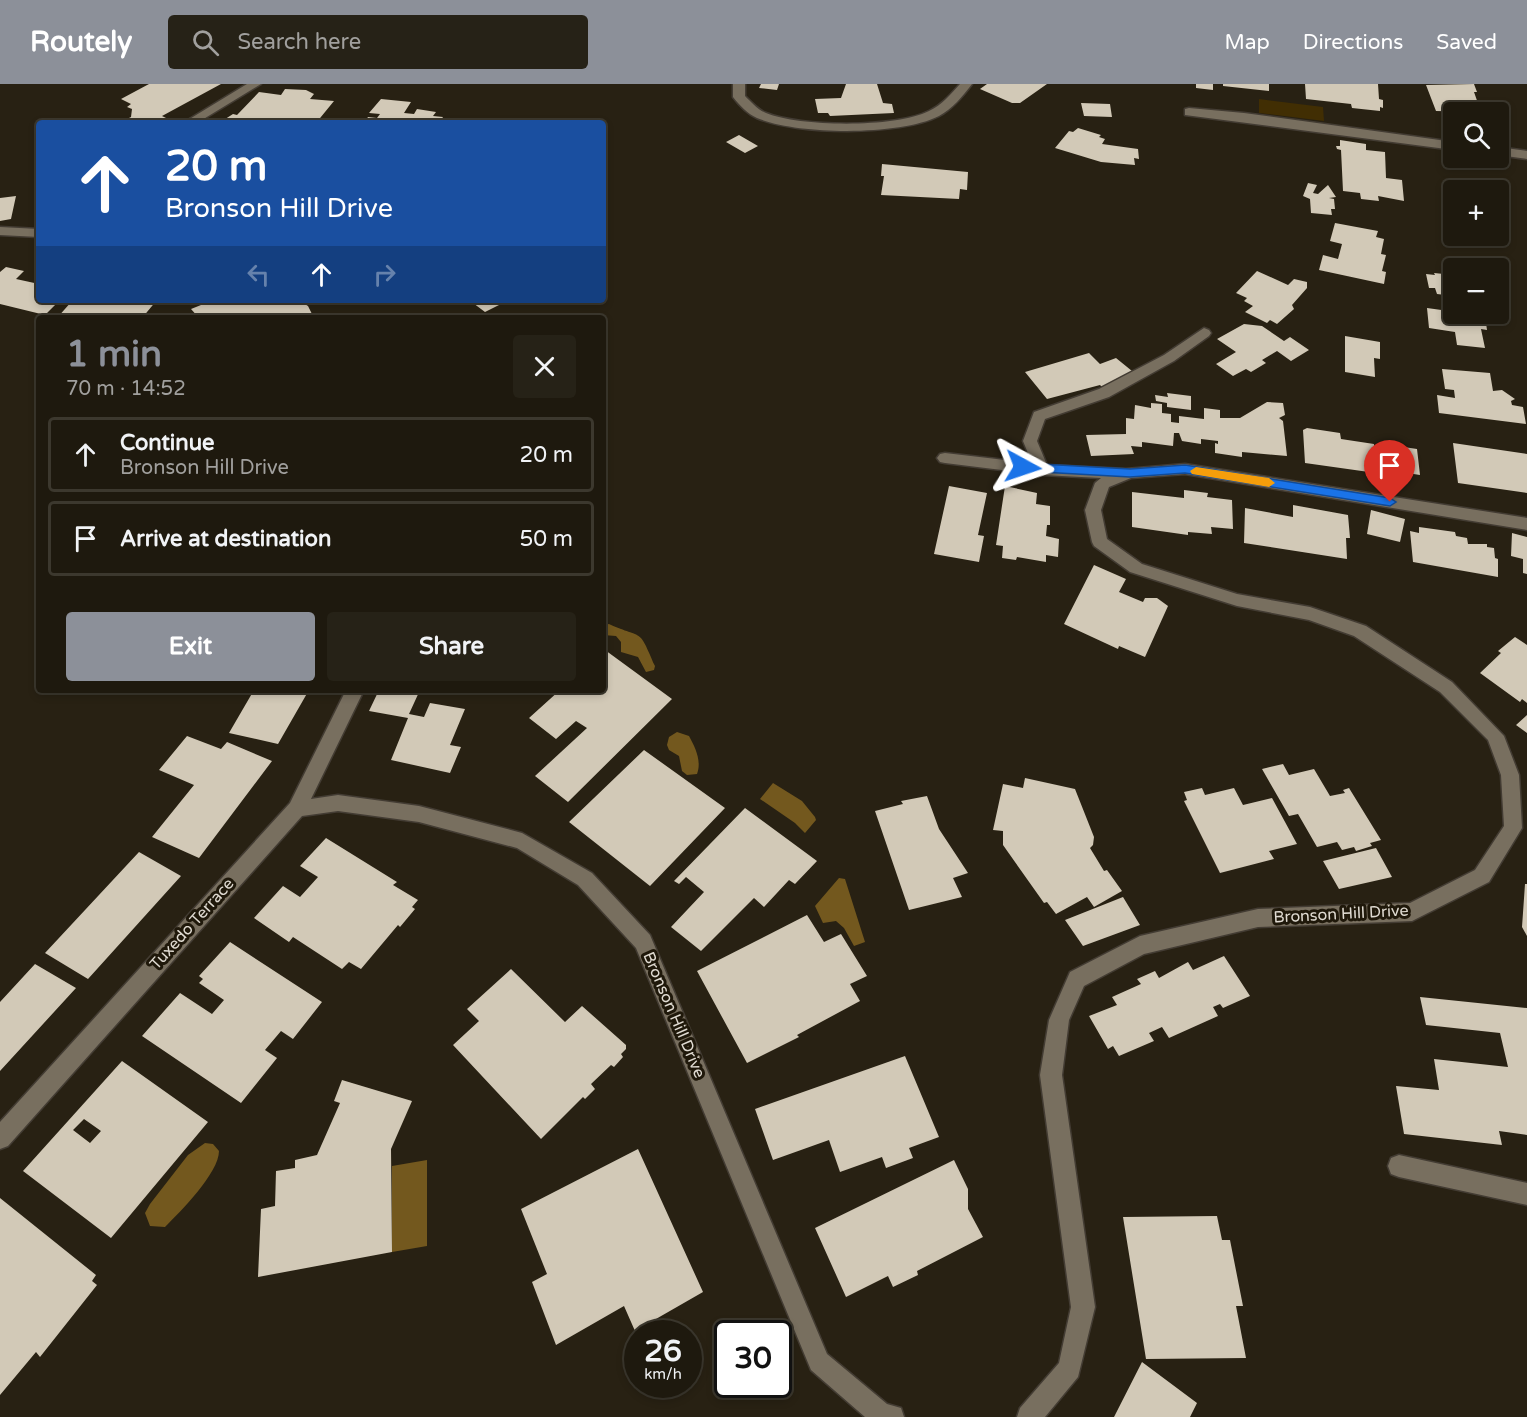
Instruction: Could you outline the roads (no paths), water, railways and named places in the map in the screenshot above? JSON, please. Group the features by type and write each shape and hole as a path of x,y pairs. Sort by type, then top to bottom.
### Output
{"street":[{"path":"194,120 255,84"},
{"path":"739,84 739,97 760,115 799,125 845,127 892,124 929,116 950,103 966,84"},
{"path":"1189,112 1443,145"},
{"path":"1509,153 1527,155"},
{"path":"0,231 36,233"},
{"path":"1042,470 1030,441 1039,416 1104,393 1168,357 1204,333"},
{"path":"945,458 1042,470 1130,473"},
{"name":"Bronson Hill Drive","path":"1029,1417 1070,1370 1083,1307 1051,1075 1059,1020 1077,979 1140,945 1258,918 1412,912 1482,876 1513,828 1510,775 1495,736 1446,687 1360,631 1310,614 1237,600 1136,568 1100,542 1093,510 1103,483 1130,473 1185,469 1527,524"},
{"name":"Tuxedo Terrace","path":"0,1138 297,809 354,693"},
{"name":"Bronson Hill Drive","path":"297,809 338,803 419,814 522,842 585,879 643,942 819,1362 881,1415 892,1417"},
{"path":"1399,1166 1527,1194"}]}
